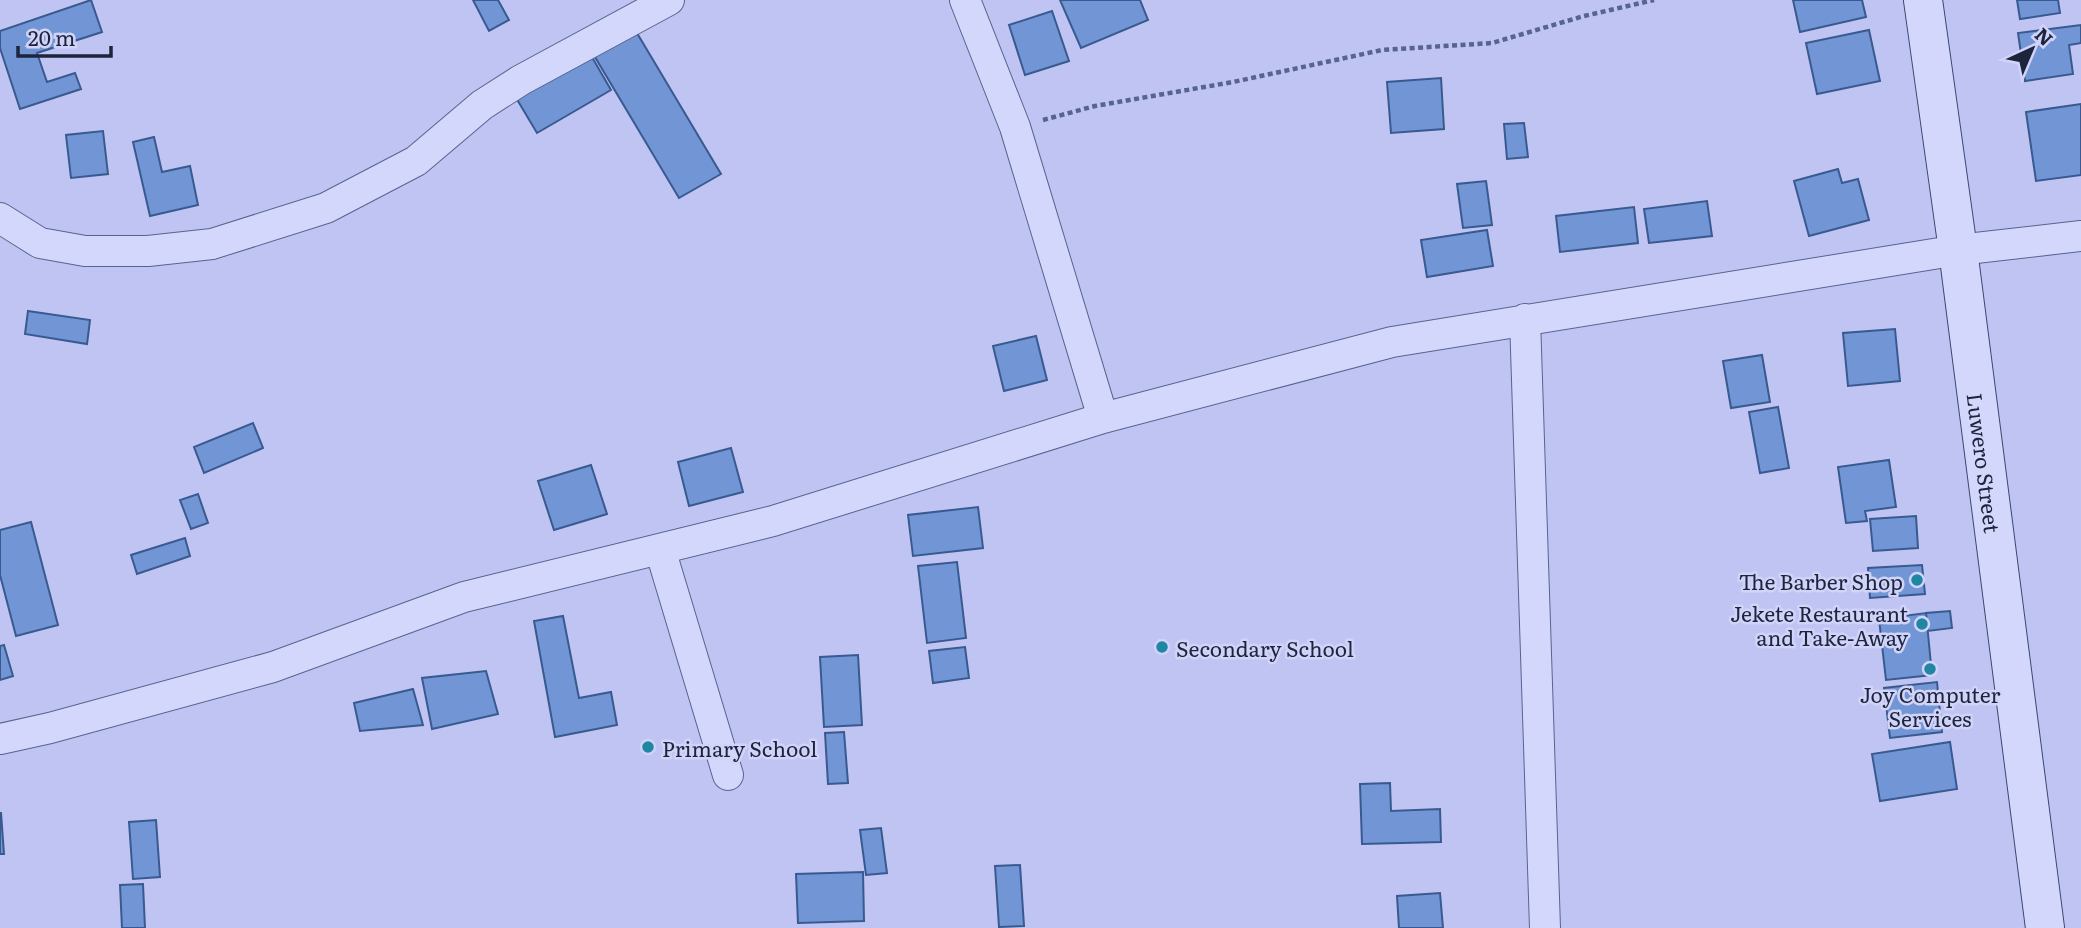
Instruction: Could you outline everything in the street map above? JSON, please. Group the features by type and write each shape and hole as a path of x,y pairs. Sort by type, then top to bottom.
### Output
{"main road":[{"name":"Luwero Street","path":"1923,0 1958,250 2045,928"}],"street":[{"path":"0,218 40,243 85,251 148,250 212,244 326,208 416,161 482,105 520,80 669,0"},
{"path":"965,0 1015,127 1103,418"},
{"path":"0,739 50,728 273,667 464,597 773,521 1103,418 1392,342 1958,250 2081,236"},
{"path":"1525,319 1545,928"},
{"path":"660,549 728,775"}],"path":[{"path":"1015,127 1095,106 1233,82 1382,50 1492,43 1584,16 1654,0"}],"building":[{"path":"91,0 102,32 37,53 47,82 75,73 81,89 20,109 0,48 0,31"},
{"path":"473,0 498,0 509,20 489,31"},
{"path":"1060,0 1140,0 1148,20 1081,48"},
{"path":"1793,0 1862,0 1866,17 1800,32"},
{"path":"2017,0 2058,0 2060,13 2020,19"},
{"path":"1052,11 1069,61 1025,75 1009,25"},
{"path":"2081,25 2081,43 2069,45 2073,74 2025,81 2018,33"},
{"path":"634,28 721,174 679,198 592,52"},
{"path":"1869,30 1880,81 1817,94 1806,43"},
{"path":"589,52 611,90 537,133 515,96"},
{"path":"1441,78 1444,129 1391,133 1387,82"},
{"path":"2081,104 2081,175 2036,181 2026,112"},
{"path":"1524,123 1528,157 1507,159 1504,124"},
{"path":"103,131 108,174 71,178 66,135"},
{"path":"154,137 162,172 190,166 198,205 150,216 133,142"},
{"path":"1838,169 1842,183 1858,179 1869,220 1809,236 1794,181"},
{"path":"1486,181 1492,225 1463,228 1457,184"},
{"path":"1707,201 1712,236 1649,243 1644,209"},
{"path":"1634,207 1638,243 1560,252 1556,216"},
{"path":"1487,230 1493,266 1427,277 1421,240"},
{"path":"28,311 90,320 87,344 25,334"},
{"path":"1895,329 1900,381 1848,386 1843,333"},
{"path":"1036,336 1047,380 1004,391 993,346"},
{"path":"1762,355 1770,402 1731,408 1723,361"},
{"path":"1778,407 1789,468 1760,473 1749,412"},
{"path":"253,423 263,448 204,473 194,447"},
{"path":"731,448 743,492 689,506 678,462"},
{"path":"1889,460 1896,507 1865,511 1867,521 1846,523 1838,467"},
{"path":"591,465 607,514 554,530 538,481"},
{"path":"198,494 208,523 191,529 180,500"},
{"path":"978,507 983,548 913,556 908,515"},
{"path":"1916,516 1918,548 1873,551 1870,519"},
{"path":"31,522 58,625 16,636 0,575 0,530"},
{"path":"185,538 190,556 137,574 131,555"},
{"path":"957,562 966,638 927,643 918,566"},
{"path":"1922,565 1925,594 1870,598 1868,568"},
{"path":"1950,611 1952,628 1928,631 1926,613"},
{"path":"1926,613 1932,675 1886,680 1879,619"},
{"path":"563,616 579,698 611,692 617,725 555,737 534,621"},
{"path":"4,645 13,676 0,680 0,646"},
{"path":"965,647 969,678 933,683 929,651"},
{"path":"858,655 862,725 824,727 820,657"},
{"path":"486,671 498,714 432,729 422,678"},
{"path":"1937,682 1942,732 1890,738 1884,688"},
{"path":"413,689 423,725 360,731 354,703"},
{"path":"844,732 848,783 828,784 825,733"},
{"path":"1950,742 1957,789 1880,801 1872,754"},
{"path":"1390,783 1391,811 1440,809 1441,842 1362,844 1360,784"},
{"path":"1,813 4,854 0,854"},
{"path":"156,820 160,877 133,879 129,822"},
{"path":"881,828 887,873 866,875 860,830"},
{"path":"1020,865 1024,926 999,927 995,866"},
{"path":"863,872 864,921 798,923 796,874"},
{"path":"143,884 145,928 122,928 120,885"},
{"path":"1440,893 1443,928 1399,928 1397,896"}],"place":[{"name":"The Barber Shop","path":"1917,580"},
{"name":"Jekete Restaurant and Take-Away","path":"1922,624"},
{"name":"Secondary School","path":"1162,647"},
{"name":"Joy Computer Services","path":"1930,669"},
{"name":"Primary School","path":"648,747"}]}
